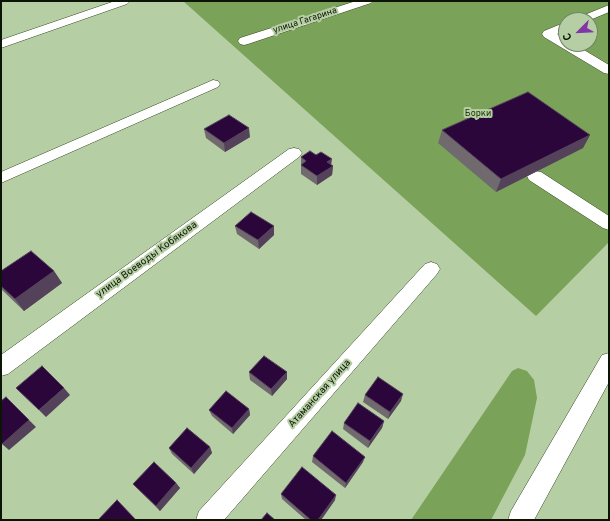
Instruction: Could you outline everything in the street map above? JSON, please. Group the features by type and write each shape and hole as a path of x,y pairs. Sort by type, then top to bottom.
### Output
{"street":[{"name":"улица Гагарина","path":"244,41 367,1"},
{"path":"1,44 122,2"},
{"path":"598,13 609,8"},
{"path":"558,30 548,34 558,40"},
{"path":"578,52 609,70"},
{"path":"1,178 213,84"},
{"name":"улица Воеводы Кобякова","path":"1,367 294,153"},
{"path":"535,176 609,224"},
{"name":"Атаманская улица","path":"208,520 431,269"},
{"path":"520,520 609,362"}],"green space":[{"name":"Борки","path":"183,1 609,1 609,242 536,316"},
{"path":"518,368 527,371 534,380 537,398 525,455 491,520 411,520 512,371"}],"building":[{"path":"528,92 590,135 501,179 442,130"},
{"path":"229,115 249,128 224,143 204,129"},
{"path":"310,151 316,155 321,152 332,159 327,162 333,166 317,176 301,165 306,161 301,157"},
{"path":"251,212 274,226 258,240 235,226"},
{"path":"31,251 54,271 15,299 1,286 1,271"},
{"path":"264,356 287,372 271,389 249,372"},
{"path":"42,366 64,388 39,410 16,388"},
{"path":"378,377 403,394 390,412 365,395"},
{"path":"226,391 249,409 232,428 209,410"},
{"path":"6,397 29,420 1,444 1,401"},
{"path":"358,403 384,421 370,441 344,423"},
{"path":"187,428 210,447 191,468 169,448"},
{"path":"332,431 365,457 346,483 313,456"},
{"path":"154,462 176,483 156,506 133,484"},
{"path":"302,467 336,495 318,520 311,520 281,494"},
{"path":"117,500 136,520 98,520"},
{"path":"267,513 275,520 261,520"}]}
